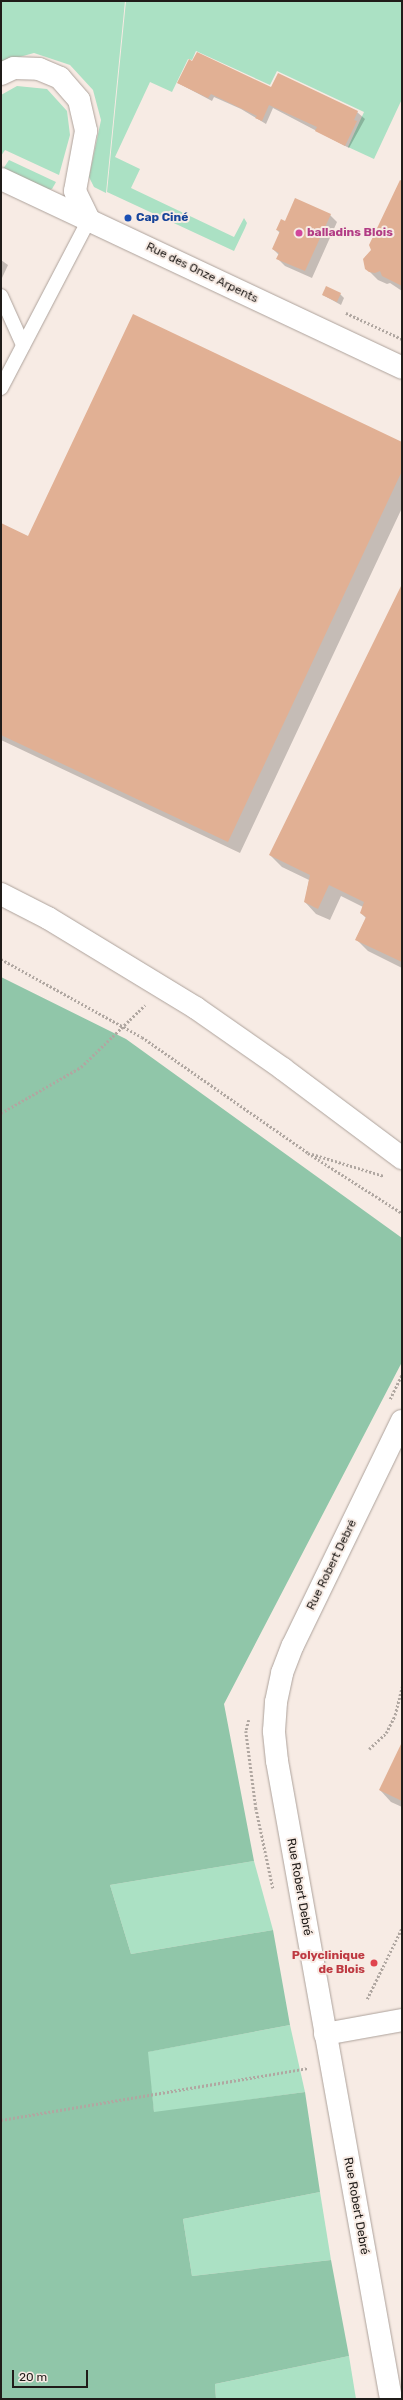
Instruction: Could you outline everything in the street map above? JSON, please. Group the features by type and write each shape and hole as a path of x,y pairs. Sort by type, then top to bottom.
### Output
{"street":[{"path":"1,74 14,68 39,69 60,78 79,100 86,131 75,192 89,220"},
{"name":"Rue des Onze Arpents","path":"1,179 402,368"},
{"path":"1,894 48,918 163,988 283,1069 402,1158"},
{"name":"Rue Robert Debré","path":"391,2399 276,1761 274,1731 276,1702 282,1673 293,1645 402,1421"},
{"path":"325,2034 402,2020"}],"lane":[{"path":"1,388 89,220"},
{"path":"1,296 23,345"}],"path":[{"path":"1,959 142,1036 308,1153 402,1213"},
{"path":"1,1113 81,1067 163,988"},
{"path":"308,1153 391,1179"},
{"path":"369,1749 386,1733 395,1715 402,1687"},
{"path":"367,1999 402,1928"},
{"path":"1,2120 330,2064"}],"green space":[{"path":"1,1 125,1 106,193 94,187 89,177 101,120 93,90 70,65 34,53 1,62"},
{"path":"126,1 402,1 402,99 374,159 348,147 364,112 277,71 270,85 196,51 192,60 188,59 172,92 150,82 115,157 140,169 131,188 234,237 244,218 247,223 234,251 107,192"},
{"path":"17,86 47,89 67,111 70,135 59,175 5,150 1,156 1,95"},
{"path":"9,160 56,182 52,189 45,190 3,169"},
{"path":"1,977 126,1039 402,1238 402,1362 224,1704 254,1861 110,1885 131,1954 273,1930 290,2025 148,2052 154,2112 305,2092 320,2192 183,2219 192,2276 331,2260 349,2356 215,2384 216,2399 1,2399"},
{"path":"254,1861 273,1930 131,1954 110,1885"},
{"path":"290,2025 305,2092 154,2113 147,2052"},
{"path":"320,2192 331,2260 192,2276 183,2219"},
{"path":"349,2356 356,2399 216,2399 215,2384"}],"building":[{"path":"197,52 271,87 278,73 358,111 354,120 357,121 345,146 315,131 317,127 269,105 262,121 255,118 257,116 211,94 208,98 177,83 189,59 192,61"},
{"path":"400,180 402,181 402,286 382,276 380,271 375,273 369,272 365,269 363,259 371,250 369,245"},
{"path":"295,198 331,214 305,271 276,259 279,253 272,249 280,231 276,230 281,219 285,221"},
{"path":"326,286 341,293 337,302 322,295"},
{"path":"133,314 402,442 402,471 228,842 1,735 1,523 28,536"},
{"path":"402,584 402,768 400,772 402,773 402,962 355,940 366,917 360,913 364,902 329,885 318,909 304,902 310,875 269,855"},
{"path":"402,1742 402,1801 379,1790"}],"place":[{"name":"Cap Ciné","path":"128,218"},
{"name":"balladins Blois","path":"299,233"},
{"name":"Polyclinique de Blois","path":"374,1963"}]}
